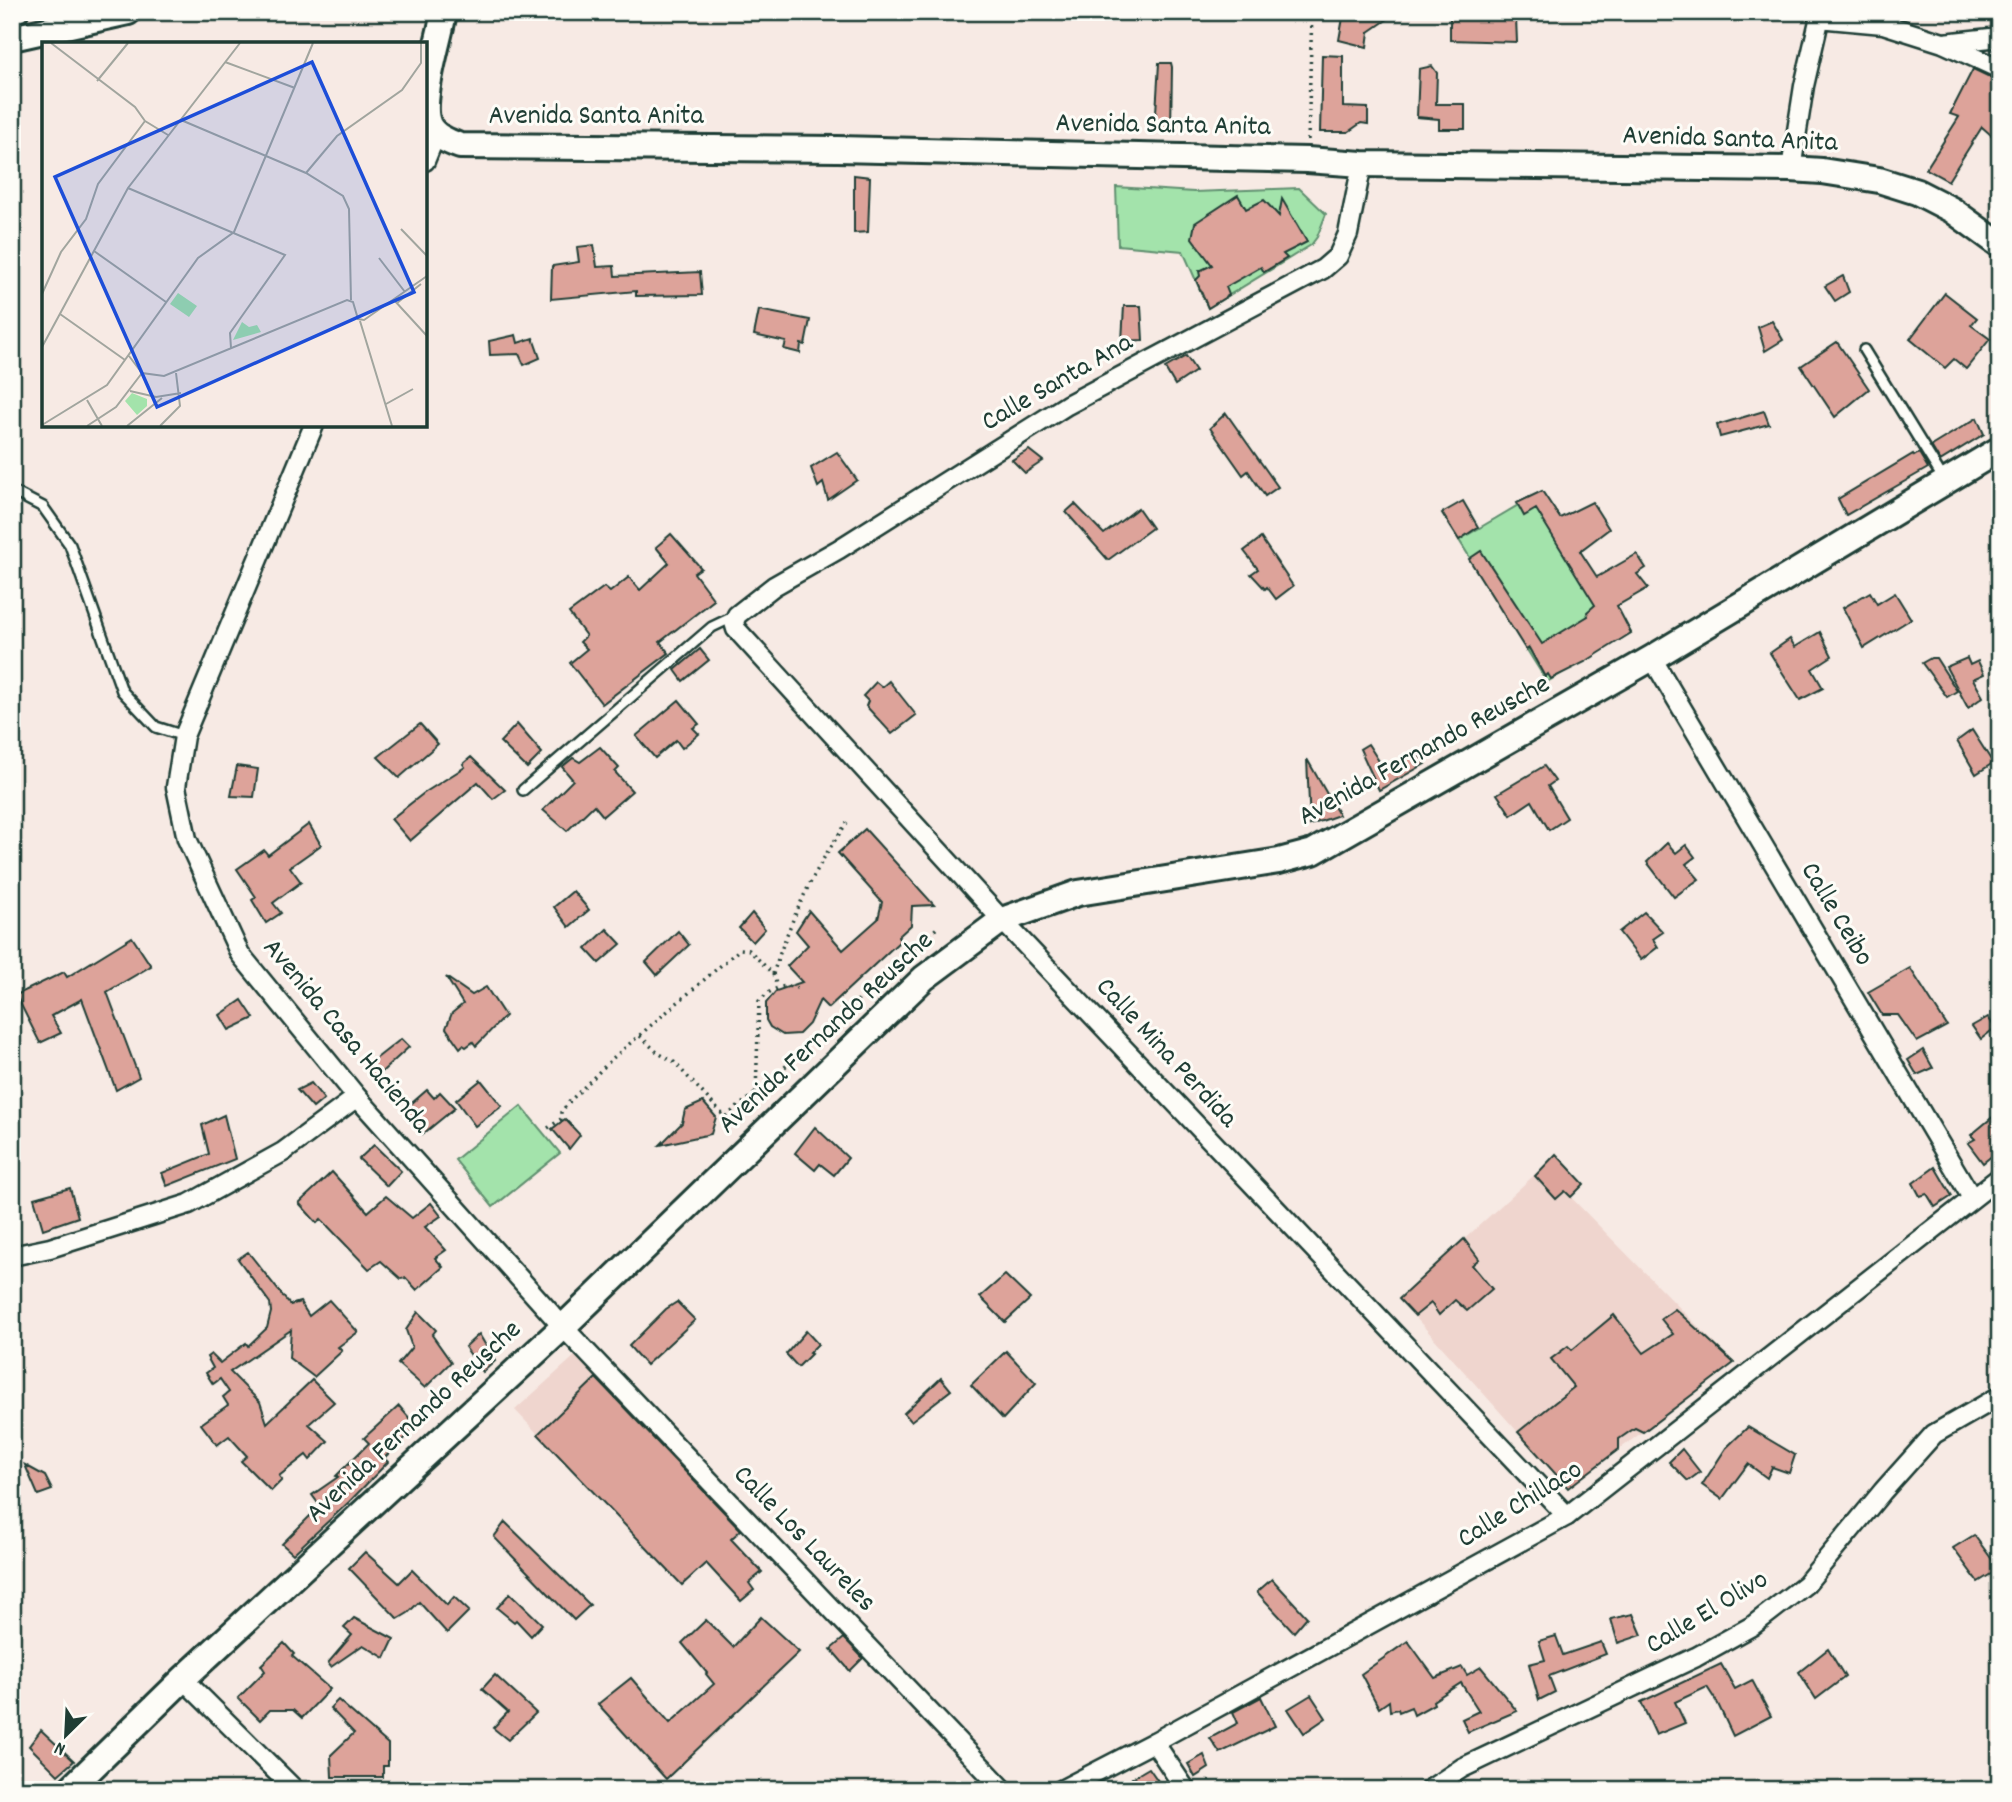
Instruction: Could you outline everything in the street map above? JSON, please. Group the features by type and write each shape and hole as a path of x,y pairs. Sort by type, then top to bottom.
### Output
{"street":[{"path":"12,14 19,12"},
{"path":"12,38 64,35 128,12"},
{"path":"427,92 444,12"},
{"path":"1791,169 1819,15 1883,24 1943,43 2000,69"},
{"path":"1943,43 2000,37"},
{"path":"427,120 429,127 436,134 427,156"},
{"name":"Avenida Santa Anita","path":"436,134 460,146 472,147 852,150 1307,160 1362,164 1791,169 1879,180 1917,192 1952,210 2000,245"},
{"name":"Calle Santa Ana","path":"736,618 774,586 839,549 1067,405 1323,269 1338,256 1348,234 1362,164"},
{"name":"Avenida Casa Hacienda","path":"313,427 184,736 176,788 187,839 240,954 357,1097 563,1327"},
{"name":"Avenida Fernando Reusche","path":"69,1790 183,1679 563,1327 924,978 1002,920 1078,893 1279,861 1313,852 1652,658 2000,449"},
{"name":"Calle Mina Perdida","path":"736,618 736,629 1002,920 1567,1516"},
{"name":"Calle Ceibo","path":"1652,658 1972,1198"},
{"path":"12,1256 50,1248 189,1204 283,1152 357,1097"},
{"name":"Calle Chillaco","path":"1061,1790 1567,1516 2000,1177"},
{"name":"Calle Los Laureles","path":"563,1327 1004,1790"},
{"name":"Calle El Olivo","path":"1429,1790 1462,1768 1696,1657 1752,1626 1806,1584 1934,1434 2000,1396"},
{"path":"183,1679 295,1790"},
{"path":"1154,1742 1186,1790"}],"lane":[{"path":"1864,350 1945,481"},
{"path":"12,491 43,507 70,545 122,691 156,727 184,736"},
{"path":"523,790 712,627 736,618"}],"path":[{"path":"1307,160 1312,12"},
{"path":"773,974 827,849 847,823"},
{"path":"640,1036 658,1053 674,1062 725,1117 756,1093 939,926"},
{"path":"548,1128 561,1119 561,1112 570,1101 613,1058 740,949 749,950 773,974 777,987"},
{"path":"756,1093 759,1001 777,987 797,988"}],"shaded area":[{"path":"1542,1168 1734,1363 1568,1488 1399,1299"},
{"path":"576,1355 744,1527 682,1585 515,1410"}],"green space":[{"path":"1116,187 1194,192 1299,188 1326,214 1311,245 1208,308 1183,251 1118,245"},
{"path":"1542,491 1631,633 1547,682 1459,540"},
{"path":"521,1106 560,1153 493,1207 455,1160"}],"building":[{"path":"1344,12 1398,12 1369,32 1367,47 1339,40"},
{"path":"1450,12 1493,12 1493,19 1516,18 1517,42 1450,40"},
{"path":"1322,55 1343,56 1343,107 1368,108 1368,124 1361,123 1348,132 1320,132"},
{"path":"1159,63 1171,63 1172,67 1171,130 1155,129"},
{"path":"1432,66 1437,73 1436,104 1465,104 1465,129 1439,129 1439,119 1417,117 1419,69"},
{"path":"1973,69 1994,79 1992,82 2000,86 2000,119 1991,135 1982,127 1948,181 1926,169 1959,117 1950,114"},
{"path":"854,175 870,177 868,232 854,233"},
{"path":"1238,195 1246,209 1264,200 1279,216 1282,199 1307,242 1283,254 1287,258 1264,272 1261,267 1226,287 1229,295 1208,308 1196,280 1200,276 1199,271 1212,265 1192,238 1195,223"},
{"path":"594,245 597,267 614,266 615,276 700,272 702,295 636,296 636,291 551,299 552,266 579,262 577,247"},
{"path":"1843,276 1849,292 1835,301 1825,286"},
{"path":"1945,293 1977,318 1971,325 1990,339 1966,369 1954,359 1945,368 1910,339"},
{"path":"1124,306 1141,306 1143,340 1122,341"},
{"path":"759,310 810,320 805,345 801,344 800,353 784,349 786,342 754,335"},
{"path":"1772,321 1783,340 1765,351 1758,327"},
{"path":"516,335 518,343 533,338 540,358 524,365 519,354 490,355 489,341"},
{"path":"1837,342 1869,389 1835,417 1801,366"},
{"path":"1186,356 1196,371 1175,385 1165,368"},
{"path":"1764,411 1769,424 1720,437 1717,425"},
{"path":"1226,413 1278,487 1265,496 1248,471 1243,475 1210,428"},
{"path":"1977,418 1984,434 1940,461 1931,446"},
{"path":"1029,450 1043,461 1025,473 1012,460"},
{"path":"837,452 857,480 828,500 823,483 818,487 811,468"},
{"path":"1919,453 1928,468 1846,515 1838,499"},
{"path":"1542,491 1560,518 1592,502 1609,529 1580,551 1597,577 1637,554 1646,568 1637,574 1648,588 1617,606 1631,633 1585,662 1551,679 1548,674 1545,677 1529,648 1526,650 1469,559 1481,551 1542,644 1588,616 1587,612 1595,605 1536,509 1524,516 1517,503"},
{"path":"1463,501 1478,527 1459,540 1442,513"},
{"path":"1075,504 1104,534 1138,508 1152,528 1108,560 1066,512"},
{"path":"671,534 701,568 694,573 714,600 660,642 669,653 602,704 570,663 587,649 580,642 586,636 569,613 604,587 610,592 629,577 640,590 669,563 656,547"},
{"path":"1261,538 1293,586 1276,599 1267,587 1265,589 1251,574 1258,569 1244,551"},
{"path":"1870,592 1877,604 1895,593 1911,619 1864,648 1843,608"},
{"path":"1820,632 1832,656 1812,669 1823,688 1800,700 1770,653 1790,639 1795,647"},
{"path":"700,649 709,660 683,681 675,670"},
{"path":"1936,658 1957,691 1947,697 1922,663"},
{"path":"1967,658 1970,665 1978,661 1984,674 1973,679 1983,697 1968,708 1946,667"},
{"path":"889,681 916,715 892,734 866,706 868,701 863,696 876,682 882,687"},
{"path":"679,700 699,724 693,728 699,734 682,748 676,740 655,758 636,736"},
{"path":"420,724 438,744 399,778 378,757"},
{"path":"517,724 542,753 527,768 500,742"},
{"path":"1972,730 1993,763 1976,774 1957,741"},
{"path":"1368,744 1384,769 1418,753 1425,764 1379,790 1360,749"},
{"path":"600,747 619,768 615,772 632,791 603,816 594,805 567,831 543,810 573,780 562,767 573,758 580,762"},
{"path":"471,757 505,790 493,799 478,782 410,841 391,819 424,793 465,767 463,764"},
{"path":"1307,759 1339,815 1310,825"},
{"path":"237,766 258,769 254,797 231,796"},
{"path":"1544,766 1555,781 1548,786 1567,818 1549,830 1532,801 1511,815 1497,794"},
{"path":"309,824 321,845 290,867 301,882 273,903 281,913 266,923 252,900 256,897 237,869 264,850 268,855"},
{"path":"865,829 934,905 912,906 911,925 898,937 900,941 828,1008 820,1000 809,1024 799,1034 783,1035 770,1027 766,1020 766,1003 776,991 802,982 787,966 808,945 796,931 809,911 843,950 878,919 882,902 838,853"},
{"path":"1667,843 1676,853 1686,845 1695,857 1686,864 1699,879 1674,897 1647,862"},
{"path":"573,891 589,910 569,927 554,907"},
{"path":"1644,912 1663,932 1653,939 1658,947 1641,960 1619,932"},
{"path":"752,913 765,929 753,942 739,928"},
{"path":"607,929 621,944 599,963 586,949"},
{"path":"678,931 689,945 657,975 646,962"},
{"path":"132,937 151,966 107,992 139,1077 116,1090 82,999 51,1016 61,1033 40,1043 16,995 64,972 67,977"},
{"path":"1910,968 1947,1026 1917,1042 1898,1015 1882,1015 1868,992"},
{"path":"446,977 472,995 486,987 505,1016 476,1046 473,1042 460,1048 446,1028 452,1013 463,1004"},
{"path":"242,1000 254,1018 229,1030 220,1015"},
{"path":"1988,1017 1995,1028 1981,1039 1972,1026"},
{"path":"401,1039 409,1047 374,1079 364,1068"},
{"path":"1923,1050 1933,1068 1917,1075 1908,1060"},
{"path":"481,1080 502,1106 475,1126 456,1100"},
{"path":"311,1083 324,1099 313,1108 297,1090"},
{"path":"427,1090 434,1098 440,1092 455,1108 423,1134 404,1110"},
{"path":"703,1102 716,1117 711,1134 660,1145 682,1123 685,1110"},
{"path":"2000,1111 2000,1147 1983,1163 1968,1143 1975,1139 1971,1135"},
{"path":"224,1115 235,1159 167,1186 162,1173 209,1154 202,1125"},
{"path":"565,1119 580,1135 569,1149 552,1129"},
{"path":"815,1127 848,1158 834,1175 820,1164 815,1170 795,1153"},
{"path":"374,1145 401,1171 387,1186 359,1159"},
{"path":"1556,1154 1584,1184 1571,1197 1565,1191 1556,1199 1535,1176"},
{"path":"1935,1167 1952,1196 1935,1207 1927,1194 1920,1196 1913,1183"},
{"path":"332,1172 368,1212 386,1196 412,1218 431,1203 441,1216 425,1227 446,1250 435,1258 443,1267 417,1290 406,1278 401,1279 381,1261 369,1269 321,1219 317,1223 299,1203"},
{"path":"70,1188 78,1217 43,1229 34,1198"},
{"path":"1464,1239 1479,1259 1472,1265 1492,1289 1467,1311 1455,1300 1439,1315 1431,1303 1415,1316 1399,1299"},
{"path":"248,1252 290,1305 300,1302 309,1316 329,1300 358,1332 338,1347 342,1351 314,1377 289,1358 291,1330 230,1372 260,1402 267,1423 312,1380 334,1402 309,1424 328,1441 310,1460 306,1455 279,1476 282,1480 271,1491 241,1461 247,1456 229,1436 217,1445 201,1424 228,1405 223,1397 229,1392 220,1379 213,1384 206,1373 213,1368 207,1357 211,1354 220,1363 246,1343 248,1346 267,1328 270,1303 238,1259"},
{"path":"1005,1275 1030,1299 1005,1322 980,1297"},
{"path":"677,1302 695,1320 646,1365 629,1346 666,1309"},
{"path":"1675,1309 1734,1363 1643,1432 1635,1428 1619,1439 1619,1449 1568,1488 1518,1432 1574,1387 1551,1359 1568,1346 1572,1350 1614,1315 1644,1353 1673,1334 1661,1319"},
{"path":"418,1312 436,1330 432,1335 451,1362 425,1388 398,1364 412,1347 406,1330"},
{"path":"806,1331 818,1344 798,1367 786,1354"},
{"path":"479,1334 495,1361 483,1372 465,1347"},
{"path":"1006,1351 1036,1383 1003,1419 971,1385"},
{"path":"596,1378 741,1530 731,1539 762,1572 749,1583 754,1590 741,1601 706,1563 682,1585 538,1434"},
{"path":"941,1378 951,1390 911,1421 904,1413"},
{"path":"399,1406 417,1427 384,1458 388,1462 349,1502 293,1554 282,1544 320,1506 312,1495 338,1477 336,1476 369,1443 364,1438"},
{"path":"1748,1427 1795,1455 1789,1473 1772,1467 1767,1478 1748,1464 1722,1499 1702,1485 1726,1448"},
{"path":"1682,1449 1700,1472 1688,1481 1669,1462"},
{"path":"25,1465 45,1476 52,1490 38,1495"},
{"path":"505,1522 590,1605 574,1620 494,1537"},
{"path":"1974,1535 1999,1569 1978,1582 1953,1548"},
{"path":"365,1552 399,1583 412,1570 447,1605 454,1597 469,1611 447,1633 419,1602 398,1619 349,1568"},
{"path":"1272,1579 1307,1617 1294,1632 1257,1592"},
{"path":"510,1593 542,1624 531,1636 516,1620 514,1622 497,1608"},
{"path":"1633,1614 1642,1635 1618,1643 1611,1619"},
{"path":"761,1617 799,1652 666,1779 598,1704 631,1678 670,1723 714,1684 682,1643 706,1620 733,1647"},
{"path":"354,1618 394,1639 385,1658 363,1645 331,1667 328,1663 352,1635 344,1628"},
{"path":"1556,1636 1563,1655 1601,1642 1606,1654 1549,1676 1555,1692 1539,1700 1529,1664 1545,1660 1539,1641"},
{"path":"844,1638 863,1658 850,1671 831,1649"},
{"path":"1408,1641 1435,1678 1462,1667 1467,1675 1481,1667 1517,1711 1468,1732 1462,1719 1479,1711 1461,1683 1433,1701 1434,1704 1414,1715 1411,1707 1399,1712 1398,1709 1390,1711 1389,1701 1379,1708 1361,1674"},
{"path":"284,1643 294,1654 292,1656 330,1689 302,1718 293,1710 270,1710 260,1720 238,1698 265,1671 261,1665"},
{"path":"1828,1649 1845,1677 1816,1699 1799,1672"},
{"path":"1721,1664 1735,1689 1752,1680 1771,1716 1733,1736 1707,1687 1675,1702 1685,1723 1656,1735 1641,1702"},
{"path":"495,1675 536,1713 508,1740 493,1728 508,1712 482,1689"},
{"path":"1311,1695 1326,1718 1304,1733 1288,1709"},
{"path":"1261,1697 1275,1726 1220,1753 1210,1738 1238,1723 1233,1712"},
{"path":"338,1700 388,1744 388,1766 383,1766 383,1777 332,1777 331,1755 354,1733 330,1708"},
{"path":"41,1730 74,1761 58,1775 29,1746"},
{"path":"1204,1755 1209,1768 1195,1777 1188,1764"},
{"path":"1149,1768 1158,1781 1145,1790 1140,1790 1132,1778"}]}
